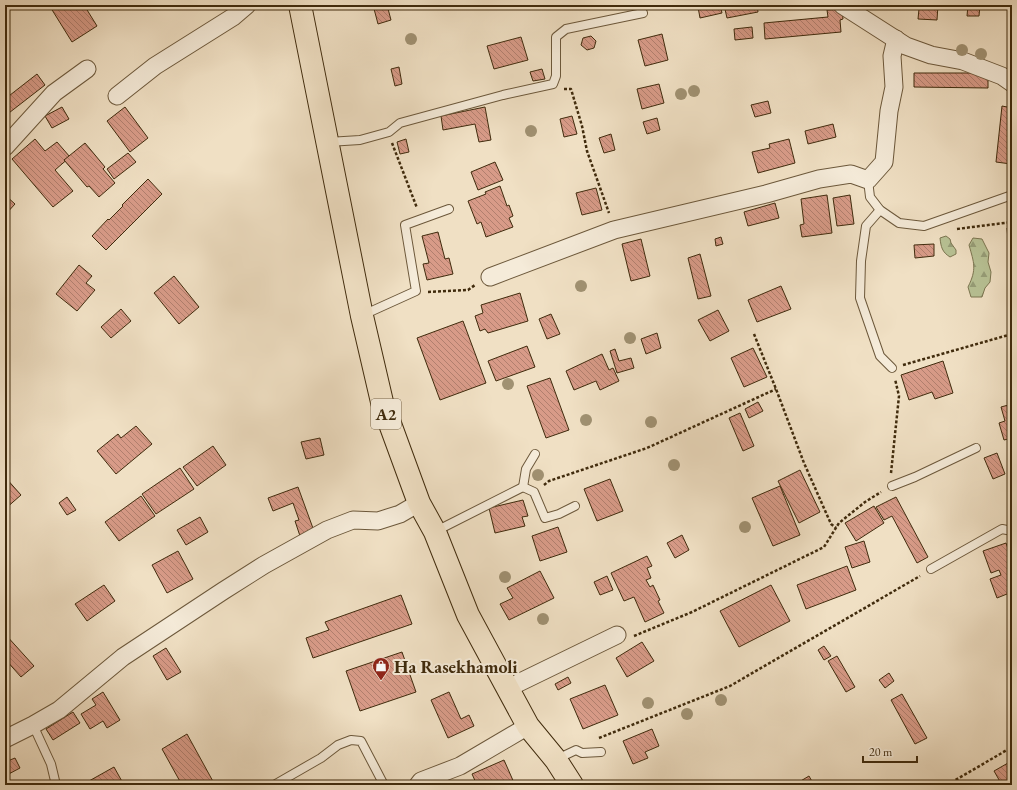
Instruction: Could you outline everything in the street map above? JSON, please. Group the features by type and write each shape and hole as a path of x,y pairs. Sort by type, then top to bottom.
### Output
{"main road":[{"name":"A2","path":"300,5 362,316 382,402 419,503 434,532 468,615 528,726 556,760 572,785"}],"street":[{"path":"117,96 155,66 233,17 247,5"},
{"path":"842,5 906,46 931,55 963,61 1002,76 1012,83"},
{"path":"490,277 614,230 766,194 819,179 851,174 868,180 884,162 889,111 894,87 892,56 896,39"},
{"path":"5,147 54,93 87,69"},
{"path":"5,739 59,710 123,657 223,590 264,565 333,527 353,520 378,521 400,514 419,503"},
{"path":"508,688 618,639"},
{"path":"418,785 421,781 460,766 528,726"}],"lane":[{"path":"327,143 360,140 389,132 400,123 503,95 553,84 556,76 556,37 566,29 643,13"},
{"path":"868,180 870,197 880,210 899,223 924,226 1012,195"},
{"path":"362,316 416,291 405,225 449,208"},
{"path":"880,210 866,226 861,260 860,298 880,356 892,368"},
{"path":"892,486 915,477 976,448"},
{"path":"434,532 522,486 526,470 535,454"},
{"path":"522,486 534,492 545,518 560,514 575,506"},
{"path":"931,569 1002,529 1012,530"},
{"path":"33,725 51,764 56,785"},
{"path":"274,785 321,758 338,745 351,740 361,742 384,785"},
{"path":"556,760 576,750 582,753 601,752"}],"path":[{"path":"553,84 563,89 571,88 582,126 587,151 614,230"},
{"path":"389,132 393,148 422,219"},
{"path":"944,218 954,230 1012,222"},
{"path":"416,291 431,293 468,290"},
{"path":"754,334 804,463 831,524 836,528"},
{"path":"618,639 692,612 824,547 839,523 865,502 892,486 891,469 899,396 892,368 1012,334"},
{"path":"534,492 549,481 647,448 776,388"},
{"path":"576,750 591,741 730,686 931,569"},
{"path":"947,785 1012,747"}],"green space":[{"path":"946,236 950,239 956,250 956,254 950,257 942,249 941,244 940,238"},
{"path":"973,238 982,239 989,253 988,262 991,272 990,282 985,288 982,297 971,297 968,287 974,271 969,245"}],"building":[{"path":"49,5 84,5 97,26 72,42"},
{"path":"373,5 387,5 391,20 378,24"},
{"path":"706,5 720,5 722,13 700,18 698,7"},
{"path":"724,5 757,5 758,12 727,18"},
{"path":"923,5 938,5 937,20 918,19 919,9 923,9"},
{"path":"968,5 980,5 979,16 967,16"},
{"path":"842,9 843,19 840,20 841,32 765,39 764,23 828,17 827,10"},
{"path":"752,27 753,38 735,40 734,29"},
{"path":"662,34 668,60 645,66 638,40"},
{"path":"591,36 596,41 594,48 587,50 581,45 583,38"},
{"path":"521,37 528,60 494,69 487,46"},
{"path":"399,67 402,84 395,86 391,69"},
{"path":"542,69 545,79 533,81 530,72"},
{"path":"914,73 988,73 988,88 914,87"},
{"path":"37,74 45,85 5,116 5,99"},
{"path":"659,84 664,103 642,109 637,89"},
{"path":"768,101 771,113 755,117 751,105"},
{"path":"1002,106 1012,108 1011,164 996,162"},
{"path":"62,107 69,119 52,128 45,116"},
{"path":"125,107 148,138 130,152 107,121"},
{"path":"485,107 491,140 479,142 475,124 443,130 441,116"},
{"path":"572,116 577,134 564,137 560,119"},
{"path":"657,118 660,130 647,134 643,122"},
{"path":"833,124 836,137 808,144 805,131"},
{"path":"611,134 615,150 604,153 599,138"},
{"path":"35,139 45,151 57,142 70,157 55,170 73,191 53,207 12,159"},
{"path":"406,139 409,152 400,154 397,142"},
{"path":"789,139 795,163 758,173 752,152 770,148 769,144"},
{"path":"85,143 105,167 103,169 115,183 99,197 89,186 87,187 64,160"},
{"path":"128,153 136,162 114,179 107,169"},
{"path":"495,162 503,180 478,190 471,172"},
{"path":"148,179 162,194 106,250 92,236"},
{"path":"500,186 507,206 509,205 513,216 509,218 513,227 486,237 481,222 477,224 468,201 486,194 485,192"},
{"path":"596,188 602,210 582,215 576,193"},
{"path":"5,195 15,204 5,215"},
{"path":"827,195 832,233 802,237 800,225 804,224 801,199"},
{"path":"850,195 854,224 837,226 833,198"},
{"path":"775,203 779,218 748,226 744,212"},
{"path":"1012,227 1012,240 1008,240 1007,228"},
{"path":"438,232 445,259 449,258 453,274 427,280 423,264 429,263 422,236"},
{"path":"721,237 723,244 716,246 715,239"},
{"path":"641,239 650,276 631,281 622,244"},
{"path":"934,244 934,256 915,258 914,245"},
{"path":"700,254 711,296 698,299 688,258"},
{"path":"79,265 92,276 86,283 95,290 77,311 56,294"},
{"path":"174,276 199,307 179,324 154,293"},
{"path":"781,286 791,309 757,322 748,300"},
{"path":"520,293 528,321 488,333 485,329 480,331 475,316 483,313 481,305"},
{"path":"121,309 131,321 111,338 101,327"},
{"path":"718,310 729,331 710,341 698,320"},
{"path":"551,314 560,334 547,339 539,319"},
{"path":"463,321 486,383 440,400 417,338"},
{"path":"657,333 661,348 646,354 641,339"},
{"path":"527,346 535,367 496,381 488,361"},
{"path":"753,348 767,377 744,387 731,358"},
{"path":"615,349 619,361 631,358 634,368 617,373 610,351"},
{"path":"602,354 609,370 613,368 619,381 600,390 596,381 574,390 566,371"},
{"path":"943,361 953,393 935,399 932,392 909,400 901,375"},
{"path":"550,378 569,430 546,438 527,386"},
{"path":"758,402 763,411 749,418 745,409"},
{"path":"1012,404 1012,438 1004,440 999,423 1005,421 1001,407"},
{"path":"740,413 754,446 743,451 729,418"},
{"path":"136,426 152,444 116,474 97,451 118,434 121,438"},
{"path":"320,438 324,455 306,459 301,442"},
{"path":"213,446 226,465 197,486 183,467"},
{"path":"997,453 1005,474 993,479 984,458"},
{"path":"180,468 194,489 156,514 142,494"},
{"path":"800,470 820,512 799,523 778,481"},
{"path":"5,477 21,495 5,509"},
{"path":"610,479 623,511 597,521 584,489"},
{"path":"780,486 800,535 773,546 752,498"},
{"path":"298,487 314,531 300,536 295,521 299,520 293,503 273,511 268,498"},
{"path":"141,496 155,516 119,541 105,522"},
{"path":"67,497 76,510 67,515 59,503"},
{"path":"896,497 928,557 917,563 892,516 884,520 876,507"},
{"path":"523,500 528,516 522,517 525,526 495,533 489,508"},
{"path":"874,506 884,523 856,541 845,523"},
{"path":"200,517 208,532 186,545 177,530"},
{"path":"558,527 567,552 540,561 532,536"},
{"path":"682,535 689,550 675,558 667,543"},
{"path":"864,541 870,562 852,568 845,547"},
{"path":"1006,543 1012,560 1012,592 997,598 990,579 1001,575 999,570 991,573 983,551"},
{"path":"178,551 193,579 167,593 152,565"},
{"path":"647,556 652,566 647,568 651,578 646,580 650,587 653,585 664,613 645,622 634,597 624,601 611,573"},
{"path":"847,566 856,590 806,609 797,585"},
{"path":"540,571 554,598 509,620 500,604 513,598 507,588"},
{"path":"607,576 613,590 600,595 594,582"},
{"path":"104,585 115,601 87,621 75,604"},
{"path":"771,585 790,621 739,647 720,611"},
{"path":"401,595 412,624 313,658 306,638 329,630 325,622"},
{"path":"5,634 34,666 21,677 5,659"},
{"path":"642,642 654,661 627,677 616,658"},
{"path":"824,646 831,656 824,660 818,650"},
{"path":"166,648 181,672 167,680 153,656"},
{"name":"Ha Rasekhamoli","path":"402,652 416,692 360,711 346,671"},
{"path":"837,656 855,687 846,692 828,661"},
{"path":"889,673 894,681 885,688 879,680"},
{"path":"568,677 571,683 558,690 555,684"},
{"path":"605,685 618,715 583,729 570,699"},
{"path":"103,692 120,720 107,728 103,721 90,729 81,714 96,705 92,699"},
{"path":"449,692 461,719 469,715 474,726 448,738 431,700"},
{"path":"902,694 927,738 915,744 891,700"},
{"path":"73,712 80,723 53,740 46,729"},
{"path":"652,729 659,746 645,752 648,758 633,764 623,741"},
{"path":"187,734 215,785 182,785 162,749"},
{"path":"15,758 20,768 5,776 5,762"},
{"path":"504,760 515,785 477,785 472,774"},
{"path":"1008,763 1012,769 1012,784 1002,785 994,771"},
{"path":"114,767 124,785 92,785 89,781"},
{"path":"809,776 814,785 794,785"}],"place":[{"name":"Ha Rasekhamoli","path":"381,681"}]}
